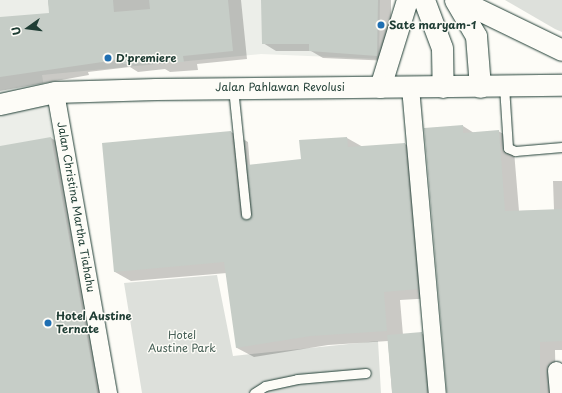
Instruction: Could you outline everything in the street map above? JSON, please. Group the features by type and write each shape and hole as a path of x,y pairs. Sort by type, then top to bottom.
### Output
{"street":[{"path":"380,87 407,0"},
{"path":"424,0 442,48 443,87"},
{"path":"455,0 476,36 480,87"},
{"path":"459,0 562,50"},
{"name":"Jalan Pahlawan Revolusi","path":"0,104 55,92 233,87 480,87 562,85"},
{"path":"410,87 437,393"},
{"name":"Jalan Christina Martha Tiahahu","path":"55,92 108,393"},
{"path":"556,370 558,393"}],"lane":[{"path":"504,86 508,148 516,151 562,147"},
{"path":"233,87 246,214"},
{"path":"254,393 297,379 366,373"}],"shaded area":[{"path":"0,0 380,0 379,59 261,54 42,75 98,393 0,393"}],"green space":[{"path":"505,0 562,0 562,32 555,29"},
{"name":"Hotel Austine Park","path":"217,275 233,356 378,341 381,393 142,393 124,283"}],"building":[{"path":"48,0 113,0 114,12 150,9 149,0 228,0 233,51 183,56 184,62 123,64 123,59 0,77 0,17 49,13"},
{"path":"261,0 378,0 377,56 309,51 309,44 262,44"},
{"path":"463,125 463,133 499,130 505,211 562,209 562,341 540,342 540,393 447,393 424,128"},
{"path":"231,131 240,215 246,220 252,213 247,165 301,159 299,140 347,137 348,147 405,143 418,289 384,292 387,331 311,336 236,348 224,262 114,272 102,143"},
{"path":"51,137 97,393 0,393 0,146"},
{"path":"422,332 427,393 392,393 387,335"}],"place":[{"name":"Sate maryam-1","path":"381,25"},
{"name":"D'premiere","path":"108,58"},
{"name":"Hotel Austine Ternate","path":"48,323"}]}
